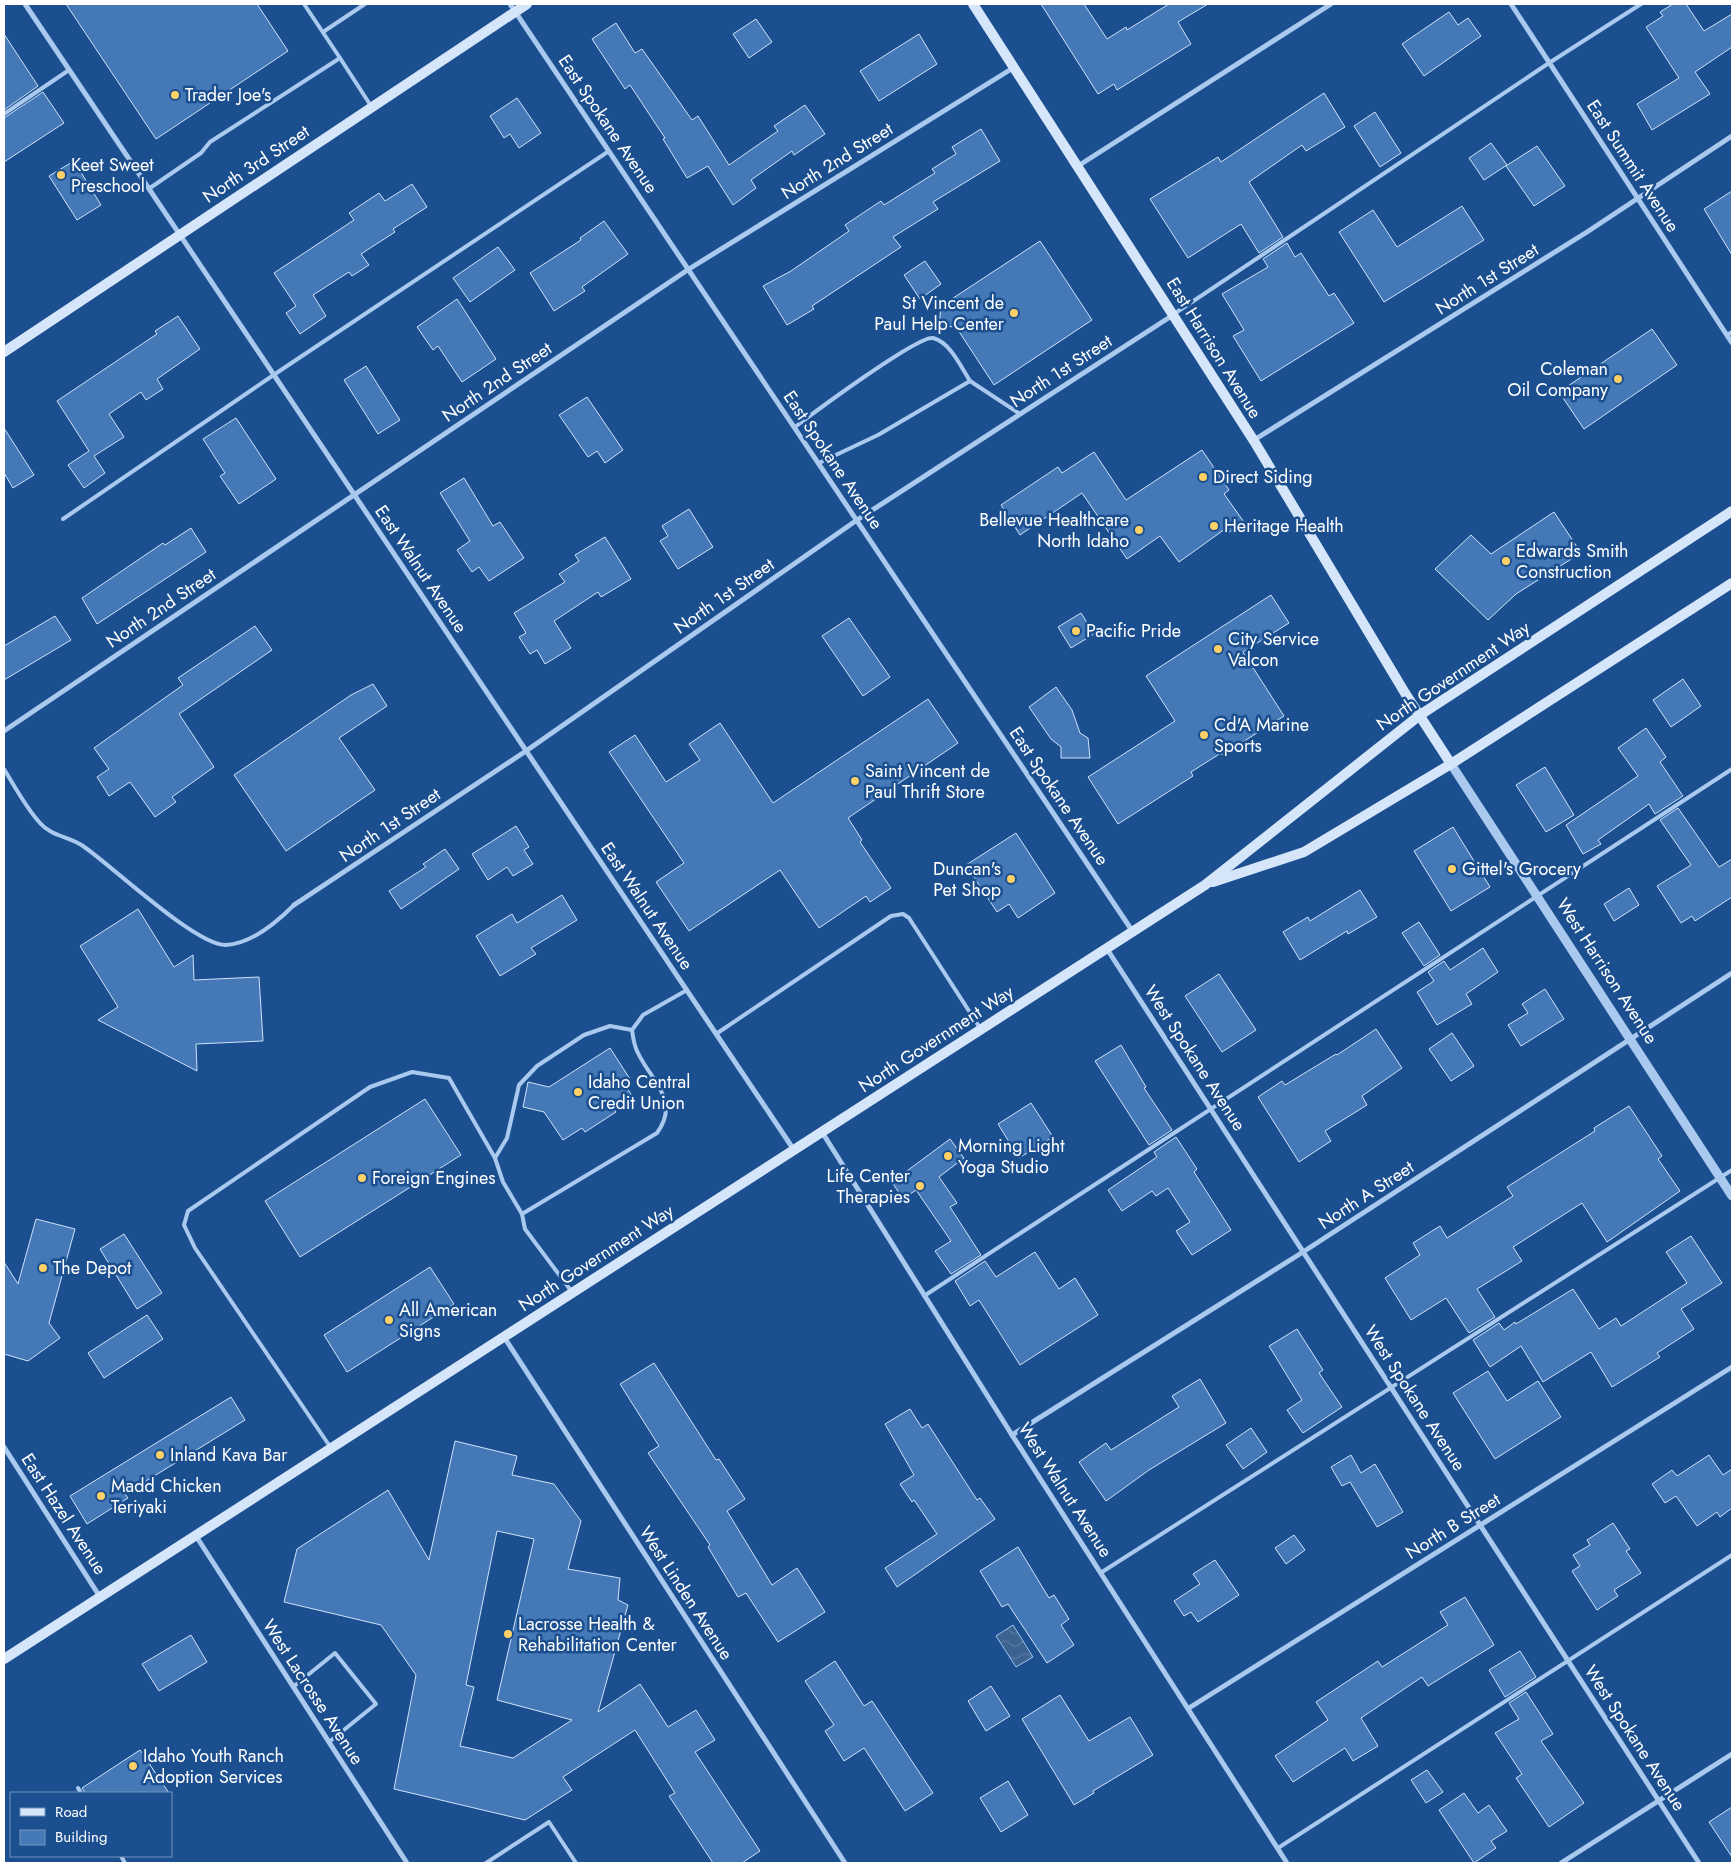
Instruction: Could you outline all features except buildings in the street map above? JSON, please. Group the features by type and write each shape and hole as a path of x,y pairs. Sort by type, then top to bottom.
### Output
{"main road":[{"name":"North 3rd Street","path":"4,352 372,107 512,8 527,4"},
{"name":"East Harrison Avenue","path":"973,4 1254,441 1420,715"},
{"name":"North Government Way","path":"4,1659 1205,885 1420,715 1732,511"},
{"name":"North Government Way","path":"1205,885 1304,852 1451,764 1732,583"},
{"name":"West Harrison Avenue","path":"1420,715 1451,764"}],"street":[{"name":"East Walnut Avenue","path":"25,4 181,233 794,1150"},
{"path":"1078,166 1330,4"},
{"name":"East Summit Avenue","path":"1511,4 1638,198 1730,333 1732,343"},
{"name":"East Spokane Avenue","path":"512,8 1133,932"},
{"name":"North 2nd Street","path":"4,731 689,269 1013,68"},
{"name":"North 1st Street","path":"1254,441 1638,198 1732,136"},
{"name":"North 1st Street","path":"294,905 526,750 857,520 1173,314"},
{"name":"West Harrison Avenue","path":"1451,764 1538,894 1732,1196"},
{"name":"West Spokane Avenue","path":"1107,949 1699,1863"},
{"name":"North A Street","path":"1012,1435 1303,1252 1732,973"},
{"name":"West Walnut Avenue","path":"822,1131 1012,1435 1102,1572 1287,1863"},
{"name":"West Linden Avenue","path":"504,1337 845,1863"},
{"name":"North B Street","path":"1189,1708 1732,1367"},
{"name":"East Hazel Avenue","path":"4,1446 100,1597"},
{"name":"West Lacrosse Avenue","path":"195,1536 407,1863"},
{"path":"1562,1863 1732,1754"}],"lane":[{"path":"304,4 372,107"},
{"path":"323,32 366,4"},
{"path":"1173,314 1549,62 1641,4"},
{"path":"150,188 202,153 210,142 340,58"},
{"path":"4,114 70,70"},
{"path":"63,519 609,150"},
{"path":"795,427 899,354 928,338 936,339 946,346 970,380 1020,414"},
{"path":"819,463 878,435 970,380"},
{"path":"4,769 40,824 52,834 83,846 157,906 213,943 225,945 250,938 271,926 294,905"},
{"path":"924,1296 1213,1110 1538,894 1732,769"},
{"path":"716,1034 891,916 903,914 909,918 982,1030"},
{"path":"632,1030 643,1016 686,990"},
{"path":"495,1158 507,1138 519,1084 537,1066 584,1035 610,1026 632,1030"},
{"path":"522,1214 657,1133 665,1121 666,1106 662,1090 637,1052 632,1030"},
{"path":"331,1448 195,1248 184,1224 188,1211 370,1087 412,1072 449,1078 495,1158 503,1182 522,1214 525,1229 536,1247 572,1293"},
{"path":"1102,1572 1732,1170"},
{"path":"1278,1848 1732,1554"},
{"path":"293,1687 335,1654 376,1704 329,1742"},
{"path":"78,1788 80,1792"},
{"path":"486,1863 549,1822 576,1863"}],"water":[{"path":"1013,1625 1033,1657 1016,1667 996,1636"}],"place":[{"name":"Trader Joe's","path":"175,95"},
{"name":"Keet Sweet Preschool","path":"61,175"},
{"name":"St Vincent de Paul Help Center","path":"1014,313"},
{"name":"Coleman Oil Company","path":"1618,379"},
{"name":"Direct Siding","path":"1203,477"},
{"name":"Heritage Health","path":"1214,526"},
{"name":"Bellevue Healthcare North Idaho","path":"1139,530"},
{"name":"Edwards Smith Construction","path":"1506,561"},
{"name":"Pacific Pride","path":"1076,631"},
{"name":"City Service Valcon","path":"1218,649"},
{"name":"Cd'A Marine Sports","path":"1204,735"},
{"name":"Saint Vincent de Paul Thrift Store","path":"855,781"},
{"name":"Gittel's Grocery","path":"1452,869"},
{"name":"Duncan's Pet Shop","path":"1011,879"},
{"name":"Idaho Central Credit Union","path":"578,1092"},
{"name":"Morning Light Yoga Studio","path":"948,1156"},
{"name":"Foreign Engines","path":"362,1178"},
{"name":"Life Center Therapies","path":"920,1186"},
{"name":"The Depot","path":"43,1268"},
{"name":"All American Signs","path":"389,1320"},
{"name":"Inland Kava Bar","path":"160,1455"},
{"name":"Madd Chicken Teriyaki","path":"101,1496"},
{"name":"Lacrosse Health & Rehabilitation Center","path":"508,1634"},
{"name":"Idaho Youth Ranch Adoption Services","path":"133,1766"}]}
